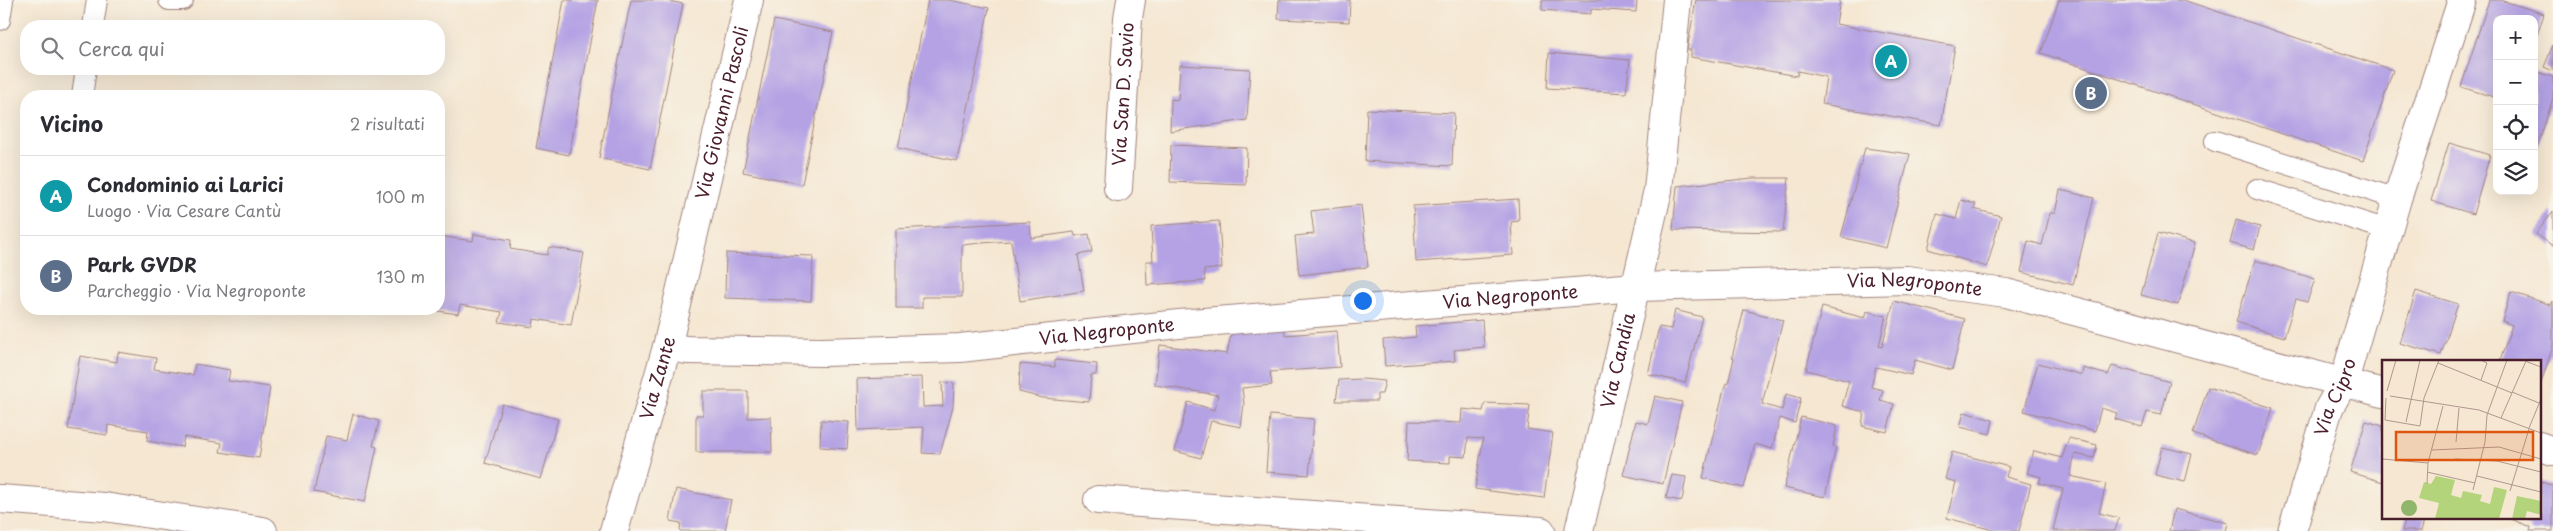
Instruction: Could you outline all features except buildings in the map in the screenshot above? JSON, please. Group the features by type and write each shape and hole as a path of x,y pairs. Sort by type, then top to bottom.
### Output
{"street":[{"name":"Via Giovanni Pascoli","path":"697,224 749,0"},
{"name":"Via San D. Savio","path":"1118,188 1128,18 1131,0"},
{"name":"Via Candia","path":"1579,531 1658,190 1677,0"},
{"name":"Via Cipro","path":"2292,531 2329,408 2344,381 2397,199 2462,0"},
{"name":"Via Zante","path":"614,531 667,346 697,224"},
{"name":"Via Negroponte","path":"667,346 686,350 822,352 960,348 1179,324 1636,287 1907,280 2006,293 2344,381 2382,393"},
{"path":"2540,446 2553,451"},
{"path":"0,499 104,507 195,525 263,531"},
{"path":"1098,500 1541,531"}],"lane":[{"path":"0,20 4,0"},
{"path":"94,20 97,0"},
{"path":"169,0 183,0"},
{"path":"83,90 85,75"},
{"path":"2215,141 2397,199"},
{"path":"2257,189 2388,230"}],"place":[{"name":"Condominio ai Larici","path":"1891,61"},
{"name":"Park GVDR","path":"2091,93"}]}
